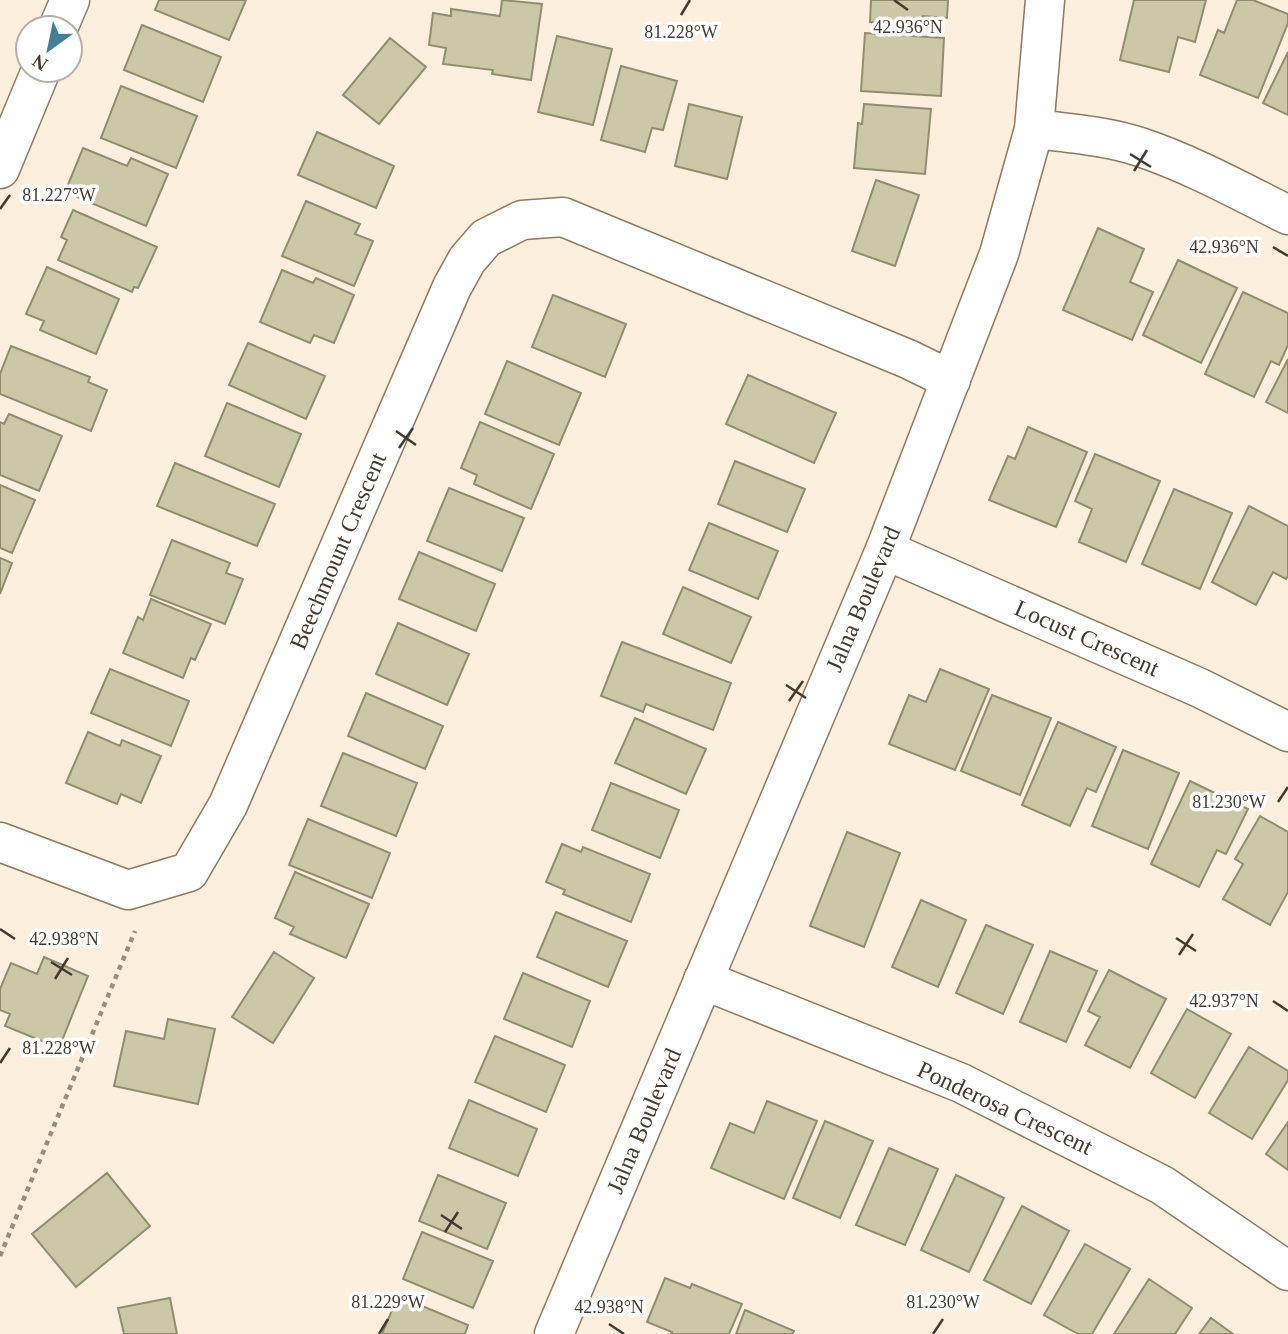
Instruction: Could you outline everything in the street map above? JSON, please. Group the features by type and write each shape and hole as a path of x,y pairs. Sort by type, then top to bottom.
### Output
{"street":[{"name":"Jalna Boulevard","path":"554,1334 885,550 999,254 1034,129 1045,0"},
{"path":"0,169 35,84"},
{"path":"1034,129 1082,135 1139,147 1213,178 1288,215"},
{"name":"Beechmount Crescent","path":"0,842 128,890 189,872 228,805 452,287 467,260 486,238 522,220 563,217 908,359 951,380"},
{"name":"Locust Crescent","path":"885,550 1200,688 1288,732"},
{"name":"Ponderosa Crescent","path":"703,980 961,1083 1162,1185 1288,1271"}],"path":[{"path":"0,1256 135,931"}],"building":[{"path":"159,0 246,0 229,40 155,10"},
{"path":"502,0 542,4 531,80 492,74 493,70 443,64 446,48 429,45 433,13 451,16 451,9 500,16"},
{"path":"871,0 948,0 947,18 923,16 923,26 870,22"},
{"path":"1134,0 1206,0 1195,42 1178,37 1169,72 1120,60"},
{"path":"1237,0 1253,0 1288,14 1288,23 1258,98 1200,75 1218,30 1224,33"},
{"path":"142,25 221,57 203,102 124,70"},
{"path":"865,33 944,38 941,96 861,91"},
{"path":"557,36 612,49 593,125 538,112"},
{"path":"390,38 426,67 379,124 343,95"},
{"path":"1288,52 1288,115 1263,103"},
{"path":"621,66 677,81 663,130 652,128 645,152 601,140"},
{"path":"121,86 197,116 176,168 101,138"},
{"path":"689,104 742,117 727,179 675,166"},
{"path":"864,104 931,109 925,174 854,168 858,123 862,124"},
{"path":"317,132 394,166 376,208 298,175"},
{"path":"83,148 127,166 131,158 168,174 146,226 65,192"},
{"path":"876,180 919,195 895,266 852,251"},
{"path":"306,201 360,224 355,234 373,241 354,286 282,256"},
{"path":"73,210 157,247 138,288 134,287 132,292 58,260 67,240 61,237"},
{"path":"1098,228 1144,249 1130,282 1153,292 1132,340 1063,310"},
{"path":"1178,260 1237,288 1201,363 1143,335"},
{"path":"47,267 119,299 96,354 40,330 44,321 26,314"},
{"path":"282,270 313,283 316,278 354,295 334,343 314,335 310,343 260,322"},
{"path":"1243,292 1288,313 1288,345 1279,365 1271,361 1254,397 1205,374"},
{"path":"553,295 626,324 605,377 532,347"},
{"path":"248,343 325,376 306,419 229,385"},
{"path":"11,346 90,377 88,382 107,390 91,431 0,394 0,374"},
{"path":"1288,359 1288,413 1266,402"},
{"path":"507,361 581,393 559,445 485,414"},
{"path":"748,375 836,413 814,463 726,424"},
{"path":"227,403 301,434 279,487 205,456"},
{"path":"9,414 62,436 39,491 0,475 0,422 4,424"},
{"path":"480,422 554,454 531,509 474,484 477,475 461,468"},
{"path":"1028,427 1087,452 1056,527 989,500 1008,456 1015,459"},
{"path":"1095,454 1160,481 1126,562 1079,542 1092,509 1075,501"},
{"path":"735,461 805,489 787,532 718,504"},
{"path":"175,463 275,504 257,546 157,506"},
{"path":"0,485 35,500 12,553 0,548"},
{"path":"449,488 524,518 502,571 427,541"},
{"path":"1174,489 1232,513 1200,589 1142,564"},
{"path":"1249,506 1288,526 1288,576 1286,579 1273,572 1256,605 1212,582"},
{"path":"709,523 778,551 758,599 689,570"},
{"path":"172,540 230,563 226,573 243,579 225,624 150,595"},
{"path":"419,552 495,584 476,631 399,599"},
{"path":"0,558 12,563 0,594"},
{"path":"683,587 751,617 731,663 663,634"},
{"path":"151,599 211,624 195,660 191,658 183,678 123,653 138,617 143,620"},
{"path":"398,623 469,654 447,705 376,674"},
{"path":"622,642 731,683 713,730 646,704 643,712 601,696"},
{"path":"110,669 189,701 171,746 91,713"},
{"path":"940,669 989,689 955,770 889,744 909,695 926,702"},
{"path":"366,693 443,726 425,769 348,736"},
{"path":"992,695 1051,718 1020,795 961,771"},
{"path":"635,718 706,749 686,794 615,763"},
{"path":"1058,722 1116,747 1096,792 1087,788 1070,826 1022,805"},
{"path":"88,732 120,746 122,740 161,756 141,803 121,794 117,804 66,783"},
{"path":"1123,750 1179,773 1148,849 1092,826"},
{"path":"343,753 417,783 396,836 321,806"},
{"path":"1190,781 1248,809 1226,854 1217,850 1199,887 1151,864"},
{"path":"611,783 679,810 660,858 592,830"},
{"path":"1260,816 1288,832 1288,892 1270,925 1223,899 1243,864 1235,859"},
{"path":"308,819 390,853 372,898 289,865"},
{"path":"847,832 900,853 864,947 810,926"},
{"path":"562,844 581,852 583,847 650,874 631,922 563,894 565,890 546,882"},
{"path":"295,872 369,904 346,958 290,934 294,927 275,918"},
{"path":"921,900 966,920 938,987 892,967"},
{"path":"556,912 627,941 608,987 537,957"},
{"path":"986,925 1033,945 1003,1014 956,993"},
{"path":"1050,951 1097,971 1066,1042 1020,1022"},
{"path":"274,952 314,978 273,1043 232,1017"},
{"path":"44,957 88,976 59,1048 5,1026 10,1014 0,1010 0,989 11,963 37,974"},
{"path":"1109,970 1166,999 1130,1068 1085,1045 1100,1017 1088,1011"},
{"path":"523,973 590,1001 572,1047 504,1019"},
{"path":"1187,1009 1231,1034 1195,1098 1151,1073"},
{"path":"168,1019 215,1029 198,1104 114,1086 126,1031 164,1039"},
{"path":"495,1036 565,1065 546,1112 475,1082"},
{"path":"1249,1047 1288,1071 1288,1080 1252,1139 1209,1113"},
{"path":"469,1100 537,1129 518,1176 449,1148"},
{"path":"767,1101 817,1121 784,1199 711,1168 730,1123 754,1133"},
{"path":"825,1121 873,1141 840,1218 793,1198"},
{"path":"1288,1122 1288,1170 1266,1154"},
{"path":"889,1148 938,1169 905,1245 856,1225"},
{"path":"107,1173 150,1226 76,1287 32,1234"},
{"path":"438,1175 506,1203 487,1249 419,1221"},
{"path":"956,1175 1004,1198 969,1272 921,1250"},
{"path":"1022,1206 1069,1231 1031,1304 984,1280"},
{"path":"422,1232 493,1261 473,1308 403,1279"},
{"path":"1085,1244 1130,1269 1092,1334 1078,1334 1044,1315"},
{"path":"665,1278 690,1288 692,1284 742,1304 729,1334 671,1334 672,1332 647,1322"},
{"path":"1149,1279 1192,1308 1175,1334 1114,1334"},
{"path":"398,1296 468,1325 465,1334 382,1334"},
{"path":"170,1298 177,1334 124,1334 118,1308"},
{"path":"745,1310 794,1331 792,1334 736,1334"},
{"path":"1211,1318 1233,1334 1199,1334"}]}
